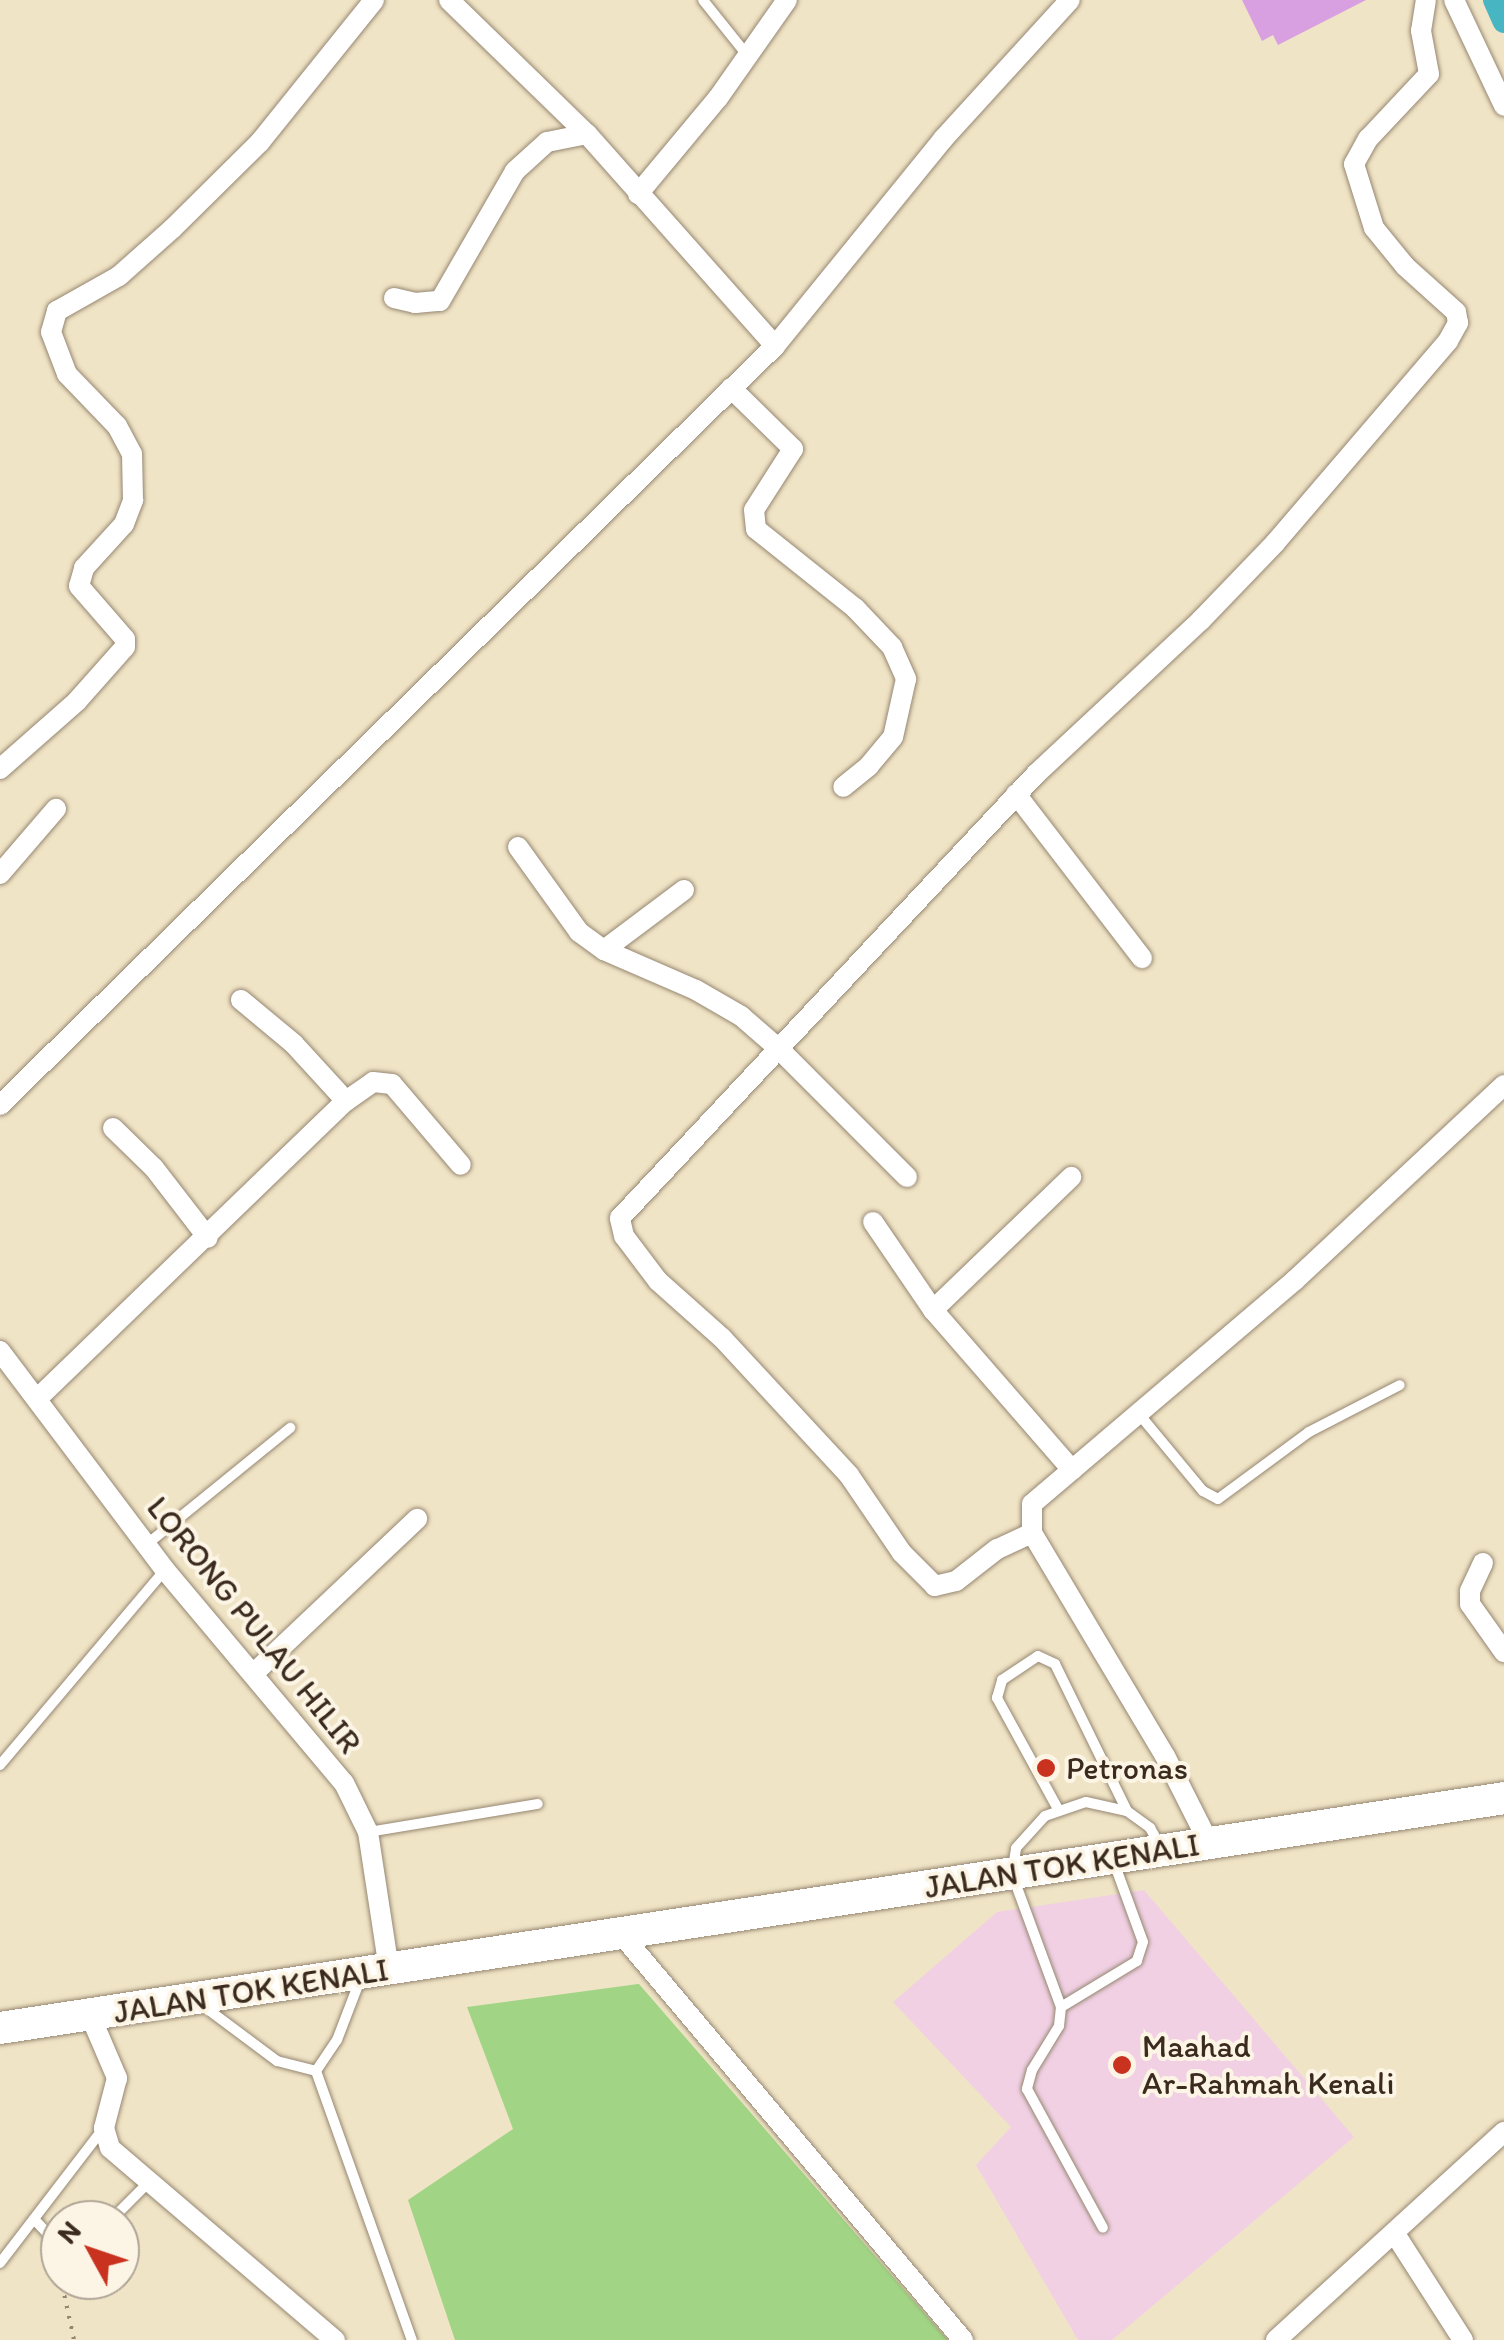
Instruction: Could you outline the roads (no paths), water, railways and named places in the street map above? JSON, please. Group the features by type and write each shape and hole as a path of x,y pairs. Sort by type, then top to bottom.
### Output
{"main road":[{"name":"JALAN TOK KENALI","path":"0,2028 1504,1798"}],"street":[{"path":"0,769 77,701 124,647 125,640 78,586 84,568 128,512 134,488 132,454 117,426 68,374 52,345 50,332 57,311 119,276 197,204 260,142 374,0"},
{"path":"449,0 587,134 776,346"},
{"path":"638,194 748,56 787,0"},
{"path":"0,1105 776,346 943,140 1070,0"},
{"path":"1032,1533 997,1549 956,1581 936,1586 902,1554 849,1475 722,1338 658,1280 624,1236 620,1218 1016,794 1275,543 1383,422 1458,323 1456,312 1405,266 1374,228 1354,164 1386,117 1429,74 1422,31 1426,0"},
{"path":"1454,0 1504,106"},
{"path":"394,298 415,303 440,301 515,171 547,142 587,134"},
{"path":"731,388 794,449 754,510 756,529 855,608 892,648 906,679 894,737 869,766 842,787"},
{"path":"1016,794 1142,958"},
{"path":"0,874 56,809"},
{"path":"518,847 579,932 604,950 720,1002 779,1048 907,1177"},
{"path":"604,950 684,890"},
{"path":"242,1000 294,1044 346,1102"},
{"path":"39,1397 346,1102 373,1082 392,1084 461,1165"},
{"path":"1209,1843 1164,1756 1032,1533 1032,1504 1296,1280 1504,1085"},
{"path":"114,1128 154,1168 208,1238"},
{"path":"933,1310 1072,1177"},
{"path":"873,1222 933,1310 1072,1470"},
{"name":"LORONG PULAU HILIR","path":"0,1352 39,1397 165,1570 344,1783 368,1832 376,1972"},
{"path":"254,1674 418,1519"},
{"path":"1483,1563 1470,1591 1470,1604 1504,1652"},
{"path":"621,1934 963,2340"},
{"path":"90,2015 117,2078 104,2128 110,2148 335,2340"},
{"path":"1276,2340 1504,2132"},
{"path":"1395,2234 1464,2340"}],"lane":[{"path":"703,0 748,56"},
{"path":"1138,1414 1202,1491 1218,1499 1309,1432 1400,1385"},
{"path":"146,1544 290,1428"},
{"path":"0,1765 165,1570"},
{"path":"1058,1809 997,1698 1002,1680 1038,1656 1055,1664 1128,1811"},
{"path":"1103,2228 1027,2088 1032,2070 1059,2026 1061,2007 1011,1862 1024,1836 1058,1809 1086,1802 1128,1811 1150,1828 1160,1851"},
{"path":"368,1832 538,1804"},
{"path":"1061,2007 1138,1960 1142,1942 1112,1858"},
{"path":"316,2072 376,1972"},
{"path":"194,2000 276,2061 316,2072"},
{"path":"316,2072 412,2340"},
{"path":"0,2263 104,2128"},
{"path":"132,2200 150,2182"},
{"path":"34,2219 40,2225"}],"waterway":[{"path":"1494,0 1504,22"}],"place":[{"name":"Petronas","path":"1046,1768"},
{"name":"Maahad Ar-Rahmah Kenali","path":"1122,2065"}]}
